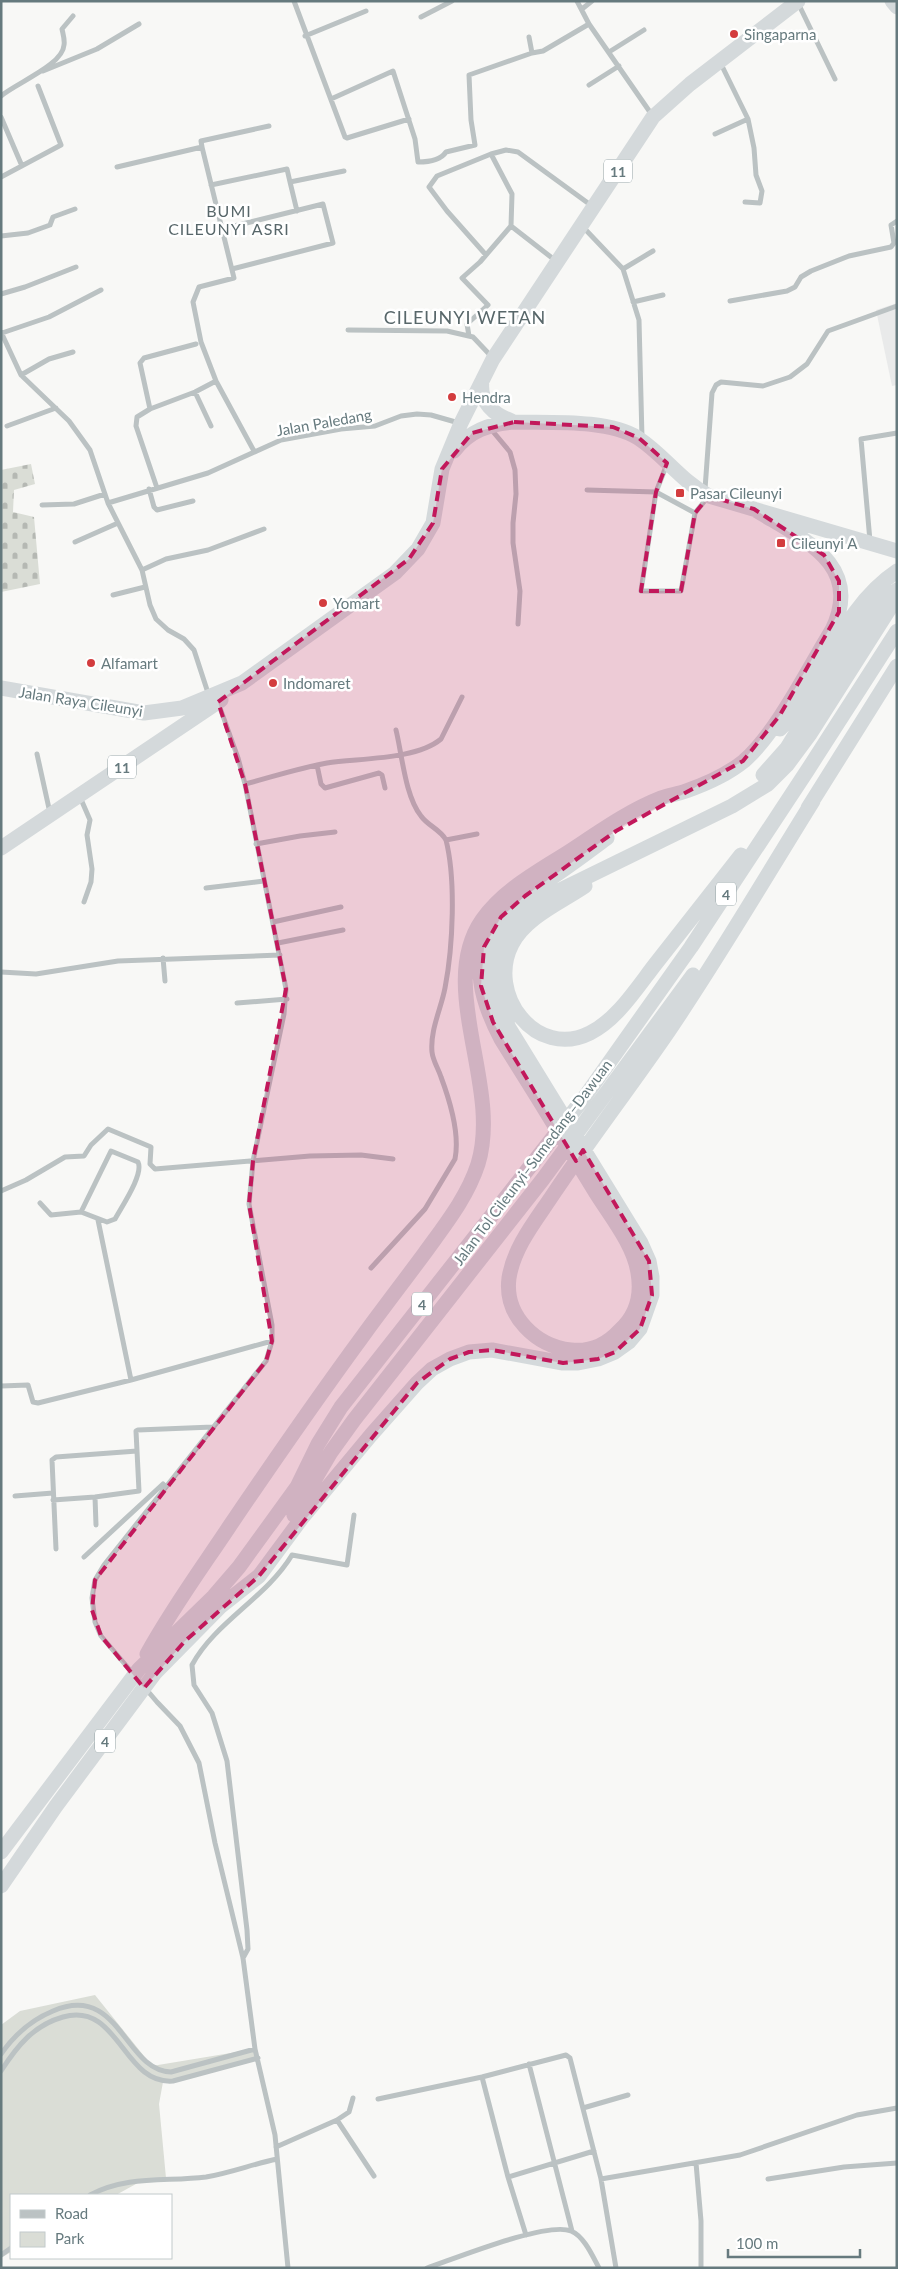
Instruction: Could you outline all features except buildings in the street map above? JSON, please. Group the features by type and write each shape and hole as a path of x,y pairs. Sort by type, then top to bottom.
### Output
{"highway":[{"path":"892,1 897,7"},
{"name":"11","path":"1,848 51,813 173,734 213,700 242,683 395,573 409,559 426,537 433,523 442,469 461,423 493,359 654,117 690,84 789,4"},
{"path":"482,381 482,393 488,406 499,416 514,422"},
{"name":"11","path":"442,469 463,440 488,426 514,422 613,427 642,441 695,489 707,495 896,551"},
{"path":"754,509 816,548 829,560 836,571 842,593 836,633"},
{"path":"829,560 843,536"},
{"path":"139,1669 186,1589 310,1408 442,1230 471,1183 480,1154 484,1117 480,1077 466,1001 466,962 472,938 482,921 496,903 512,890 625,816 664,797 683,792 715,779 743,761 768,733 836,633 878,585 897,571"},
{"path":"704,819 749,787 788,748 865,621 882,600 897,590"},
{"path":"897,597 810,734 787,765 757,792 617,864 573,882 528,909 503,936 496,951 492,969 493,988 509,1028 641,1243 649,1261 652,1277 652,1296 640,1329 629,1342 615,1352 598,1360 577,1357 547,1344 522,1325 514,1310 509,1292 509,1280 512,1264 519,1249 542,1212 663,1027 813,801 897,666"},
{"name":"Jalan Tol Cileunyi–Sumedang–Dawuan","path":"139,1669 214,1596 239,1567 297,1487 318,1444 341,1407 584,1098 691,947 897,631"},
{"name":"Jalan Raya Cileunyi","path":"1,688 144,713 182,708 213,700"},
{"path":"163,711 173,724 173,734"},
{"path":"617,864 534,920 512,944 504,972 505,987 511,1003 520,1018 532,1028 545,1035 561,1039 576,1038 590,1034 617,1011 807,771"},
{"path":"221,1606 259,1576 302,1518 371,1435 417,1383 432,1369 450,1359 469,1352 492,1350 556,1362 577,1357 607,1342 629,1322 637,1308 640,1291 638,1272 622,1235 493,1022 485,1005 481,986 481,966 484,947 492,930 512,907 616,831 683,792"},
{"name":"Jalan Tol Cileunyi–Sumedang–Dawuan","path":"221,1606 287,1526 331,1452 354,1420 663,1027"},
{"name":"4","path":"1,1886 56,1806 155,1673 221,1606"},
{"name":"4","path":"1,1852 139,1669"}],"street":[{"path":"294,1 305,36 332,99 345,137 347,138 409,119"},
{"path":"421,17 452,1"},
{"path":"577,1 589,24 654,117"},
{"path":"582,9 592,1"},
{"path":"789,4 835,79"},
{"path":"305,36 366,11"},
{"path":"1,96 38,73 61,53 64,45 63,27 73,16"},
{"path":"38,73 97,49 139,24"},
{"path":"332,99 393,70 409,119 418,162 430,162 443,157 446,152 475,144 471,120 469,76 550,48 589,24"},
{"path":"610,52 644,30"},
{"path":"529,37 532,53"},
{"path":"719,61 748,120 754,148 754,160 762,191 760,202 745,202"},
{"path":"589,85 619,66"},
{"path":"1,177 62,145 38,86"},
{"path":"1,117 22,166"},
{"path":"715,134 748,120"},
{"path":"254,451 216,380 201,342 193,302 199,287 234,278 201,141 269,126"},
{"path":"116,167 202,146"},
{"path":"486,255 447,211 430,187 437,176 491,154 506,150 518,152 595,208"},
{"path":"468,336 468,324 488,305 462,278 486,255 511,226 512,194 491,154"},
{"path":"211,185 287,170 296,211"},
{"path":"290,182 344,171"},
{"path":"222,229 323,204 333,244 232,269"},
{"path":"1,236 35,231 50,225 53,217 75,209"},
{"path":"730,301 787,292 795,287 801,277 811,271 849,256 891,247 894,243 891,225 897,221"},
{"path":"511,226 558,262"},
{"path":"582,227 623,269 639,320 642,441"},
{"path":"623,269 653,251"},
{"path":"1,294 25,288 76,268"},
{"path":"101,290 49,317 1,333 21,376 56,408 90,450 108,502 142,570 145,587 156,618 168,630 184,639 194,650 238,758 245,784 278,943 287,999 253,1160 250,1210 272,1326 272,1340 266,1360 104,1564 95,1580 92,1598 95,1622 101,1636 118,1658 180,1726 199,1763 215,1843 243,1958 255,2049 275,2135 288,2268"},
{"path":"633,302 663,295"},
{"path":"667,463 656,492 641,590 681,591 695,513 707,495 712,393 716,385 721,382 763,386 790,377 807,364 828,331 897,306"},
{"path":"348,330 447,331 468,336 479,342 493,359"},
{"path":"150,409 140,363 144,358 196,344"},
{"path":"21,376 49,359 74,352"},
{"path":"157,488 136,426 137,417 150,409 195,392 216,380"},
{"path":"195,392 211,426"},
{"path":"7,426 56,408"},
{"name":"Jalan Paledang","path":"108,502 208,473 281,440 341,429 375,426 401,416 431,415 461,423"},
{"path":"488,426 510,452 515,470 516,494 512,522 520,591 518,624"},
{"path":"870,544 861,439 897,433"},
{"path":"150,489 156,510 193,501"},
{"path":"587,490 656,492 695,513"},
{"path":"42,505 74,504 105,494"},
{"path":"75,542 118,523"},
{"path":"142,570 166,559 208,550 264,529"},
{"path":"113,595 145,587"},
{"path":"245,784 318,765 400,755 436,743 441,738 462,697"},
{"path":"371,1268 425,1209 455,1159 456,1150 450,1103 432,1053 435,1021 443,999 450,951 452,861 443,834 435,830 420,816 407,784 396,730"},
{"path":"37,754 51,813"},
{"path":"318,765 323,787 379,773 382,775 385,788"},
{"path":"79,795 90,820 87,835 92,876 84,902"},
{"path":"256,844 335,832"},
{"path":"446,840 478,834"},
{"path":"206,888 264,881"},
{"path":"273,922 341,907"},
{"path":"278,943 343,930"},
{"path":"1,972 36,974 82,966 163,958 280,955"},
{"path":"163,958 165,981"},
{"path":"237,1003 287,999"},
{"path":"1,1191 26,1180 65,1158 84,1156 91,1145 108,1128 151,1147 150,1164 155,1169 253,1160 361,1155 393,1159"},
{"path":"40,1203 51,1215 81,1212 107,1222 115,1219 138,1175 140,1166 138,1162 113,1150 110,1152 81,1212"},
{"path":"98,1220 131,1380"},
{"path":"1,1386 27,1385 33,1402 38,1403 131,1380 272,1340"},
{"path":"53,1500 139,1491 136,1431 138,1430 214,1427"},
{"path":"56,1549 53,1458 137,1451"},
{"path":"84,1557 175,1474"},
{"path":"15,1496 53,1493"},
{"path":"95,1497 96,1525"},
{"path":"243,1958 248,1949 247,1930 227,1761 212,1713 194,1684 192,1665 207,1643 271,1584 292,1555 347,1565 354,1515"},
{"path":"1,2054 17,2034 44,2015 69,2004 89,2006 105,2014 150,2065 160,2072 170,2072 255,2049"},
{"path":"1,2071 23,2041 48,2021 74,2014 88,2015 103,2025 142,2070 156,2080 173,2081 258,2058"},
{"path":"378,2099 482,2077 557,2056 568,2056 601,2179 616,2268"},
{"path":"529,2064 572,2231 579,2237 599,2268"},
{"path":"170,2072 173,2081"},
{"path":"482,2077 508,2177 526,2235"},
{"path":"583,2108 628,2095"},
{"path":"276,2147 338,2120 349,2112 353,2098"},
{"path":"601,2179 647,2169 740,2155 857,2115 897,2108"},
{"path":"338,2120 374,2176"},
{"path":"508,2177 594,2151"},
{"path":"93,2194 140,2180 206,2177 225,2174 277,2159"},
{"path":"696,2162 701,2221 701,2268"},
{"path":"768,2179 844,2167 897,2164"},
{"path":"427,2268 526,2235 549,2231 572,2231"}],"highlighted area":[{"path":"514,422 613,427 639,438 667,463 656,492 641,591 681,591 695,513 709,496 754,509 824,555 839,581 839,612 780,715 743,761 616,831 525,896 501,917 484,947 481,986 493,1022 576,1161 583,1150 649,1261 652,1295 640,1329 615,1352 598,1359 563,1363 492,1350 469,1352 450,1359 417,1383 259,1576 185,1641 144,1688 101,1636 92,1610 95,1580 266,1361 272,1341 249,1204 253,1161 286,989 245,784 218,702 409,559 433,523 442,469 472,433"}],"shaded area":[{"path":"897,303 897,385 892,386 876,310"}],"green space":[{"path":"31,464 35,484 14,490 13,512 34,517 40,584 1,592 1,470"},
{"path":"95,1995 152,2066 255,2049 258,2058 163,2082 159,2104 166,2178 145,2179 118,2194 10,2194 10,2253 1,2258 1,2025 20,2011"}],"place":[{"name":"Singaparna","path":"734,34"},
{"name":"Hendra","path":"452,397"},
{"name":"Pasar Cileunyi","path":"680,493"},
{"name":"Cileunyi A","path":"781,543"},
{"name":"Yomart","path":"323,603"},
{"name":"Alfamart","path":"91,663"},
{"name":"Indomaret","path":"273,683"}],"district":[{"name":"BUMI CILEUNYI ASRI","path":"229,219"},
{"name":"CILEUNYI WETAN","path":"465,317"}]}
